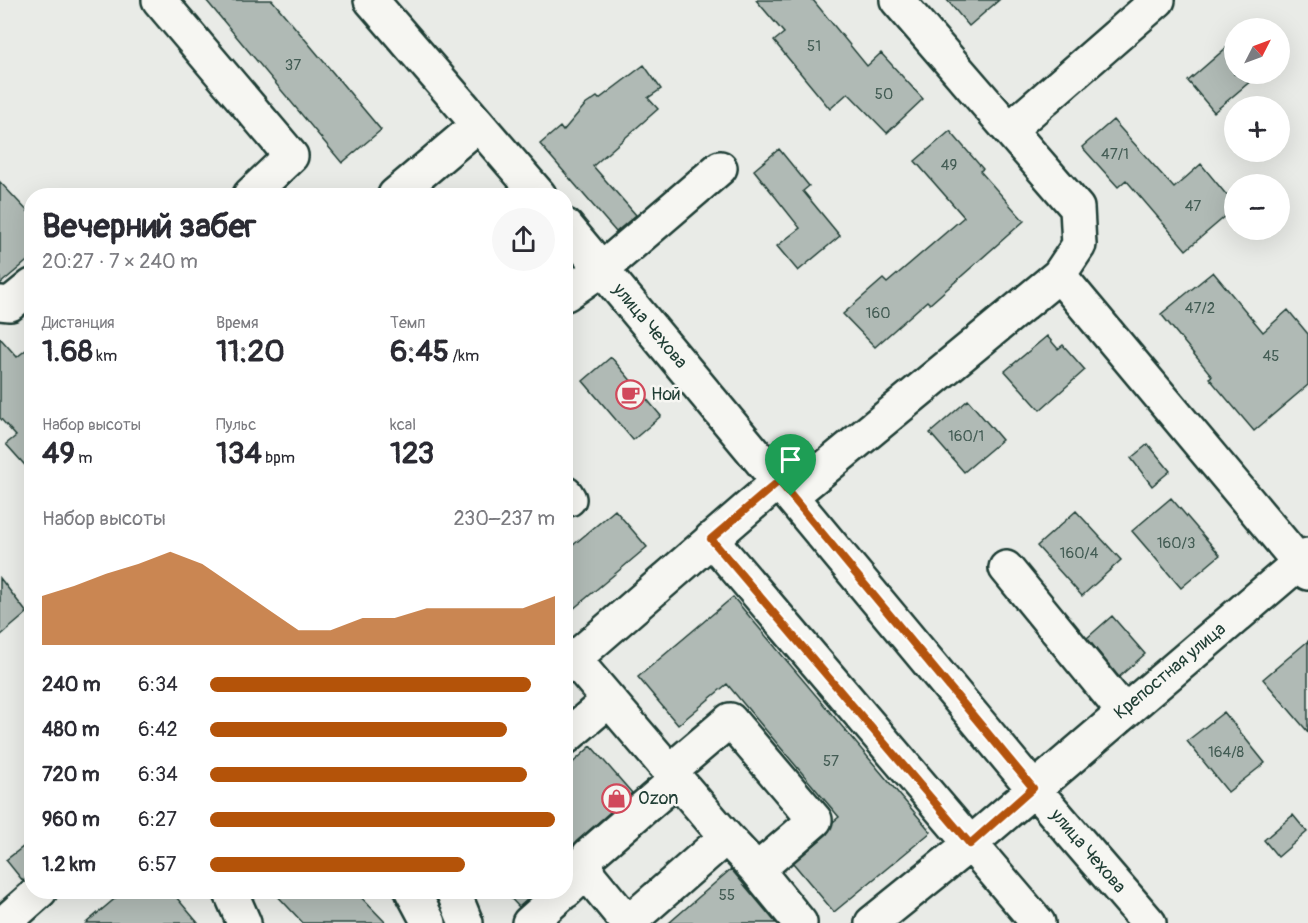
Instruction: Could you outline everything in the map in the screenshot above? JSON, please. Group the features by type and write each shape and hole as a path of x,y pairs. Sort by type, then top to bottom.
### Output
{"street":[{"path":"159,0 291,156 257,188"},
{"path":"371,0 533,188"},
{"path":"573,659 711,539 785,488 1059,275 1079,245 1077,208 897,0"},
{"path":"1010,129 1158,0"},
{"path":"403,188 478,125"},
{"path":"573,289 602,269 720,168"},
{"name":"улица Чехова","path":"573,234 1033,788 1149,923"},
{"path":"1059,275 1305,563"},
{"path":"0,303 10,304 24,293"},
{"path":"711,539 1038,923"},
{"name":"Крепостная улица","path":"872,923 970,844 1123,711 1305,563"},
{"path":"1006,568 1123,711"},
{"path":"573,665 609,700 757,870 800,923"},
{"path":"573,731 609,700"},
{"path":"573,882 589,855 730,720 815,820 757,870"},
{"path":"573,885 628,923 726,837"},
{"path":"4,923 31,899"},
{"path":"234,899 244,923"},
{"path":"416,899 429,923"},
{"path":"456,899 466,923"},
{"path":"530,923 556,899"}],"building":[{"path":"206,0 272,0 381,130 342,163"},
{"path":"756,0 813,0 867,66 881,53 923,99 887,133 848,93 830,109 774,41 784,33"},
{"path":"947,0 999,0 969,26"},
{"path":"1224,50 1224,84 1247,84 1233,96 1224,96 1224,104 1214,112 1188,81"},
{"path":"644,65 661,89 648,98 658,109 593,166 636,215 616,232 540,144 560,127 563,131 585,105 597,97 599,99"},
{"path":"1113,120 1174,188 1201,164 1224,192 1224,218 1186,250 1126,180 1118,187 1082,147"},
{"path":"950,131 983,169 980,171 1024,221 930,304 927,301 875,347 843,314 883,279 887,283 964,217 915,161"},
{"path":"779,149 809,186 803,191 840,236 798,271 777,246 800,228 754,170"},
{"path":"0,182 24,208 24,264 0,284"},
{"path":"1213,272 1263,332 1288,310 1308,334 1308,385 1254,431 1209,378 1212,376 1161,314"},
{"path":"1047,336 1058,349 1063,345 1085,370 1040,410 1005,371"},
{"path":"0,338 17,357 24,351 24,464 6,444 16,436 0,418"},
{"path":"611,357 661,416 633,440 583,381"},
{"path":"968,400 1002,440 964,472 930,433"},
{"path":"1148,444 1170,471 1152,486 1131,458"},
{"path":"1171,498 1220,555 1181,588 1132,531"},
{"path":"615,510 647,547 573,609 573,545"},
{"path":"1076,511 1121,560 1082,596 1037,546"},
{"path":"0,578 24,609 24,616 0,636"},
{"path":"733,597 931,832 834,912 793,863 827,834 833,822 839,817 727,684 678,725 638,677"},
{"path":"1112,616 1145,654 1119,677 1087,638"},
{"path":"1308,641 1308,732 1263,679"},
{"path":"1224,712 1265,763 1228,792 1187,741"},
{"path":"591,746 632,793 573,846 573,763"},
{"path":"1293,815 1307,832 1278,857 1264,840"},
{"path":"24,846 24,880 23,881 6,860"},
{"path":"731,869 776,923 669,923"},
{"path":"114,899 178,899 198,923 86,923"},
{"path":"280,899 363,899 386,923 303,923"},
{"path":"512,899 528,899 519,907"}],"place":[{"name":"Ной","path":"630,394"},
{"name":"Ozon","path":"617,798"}],"route":[{"path":"779,481 791,496 1033,788 970,844 711,539 779,481"}]}
